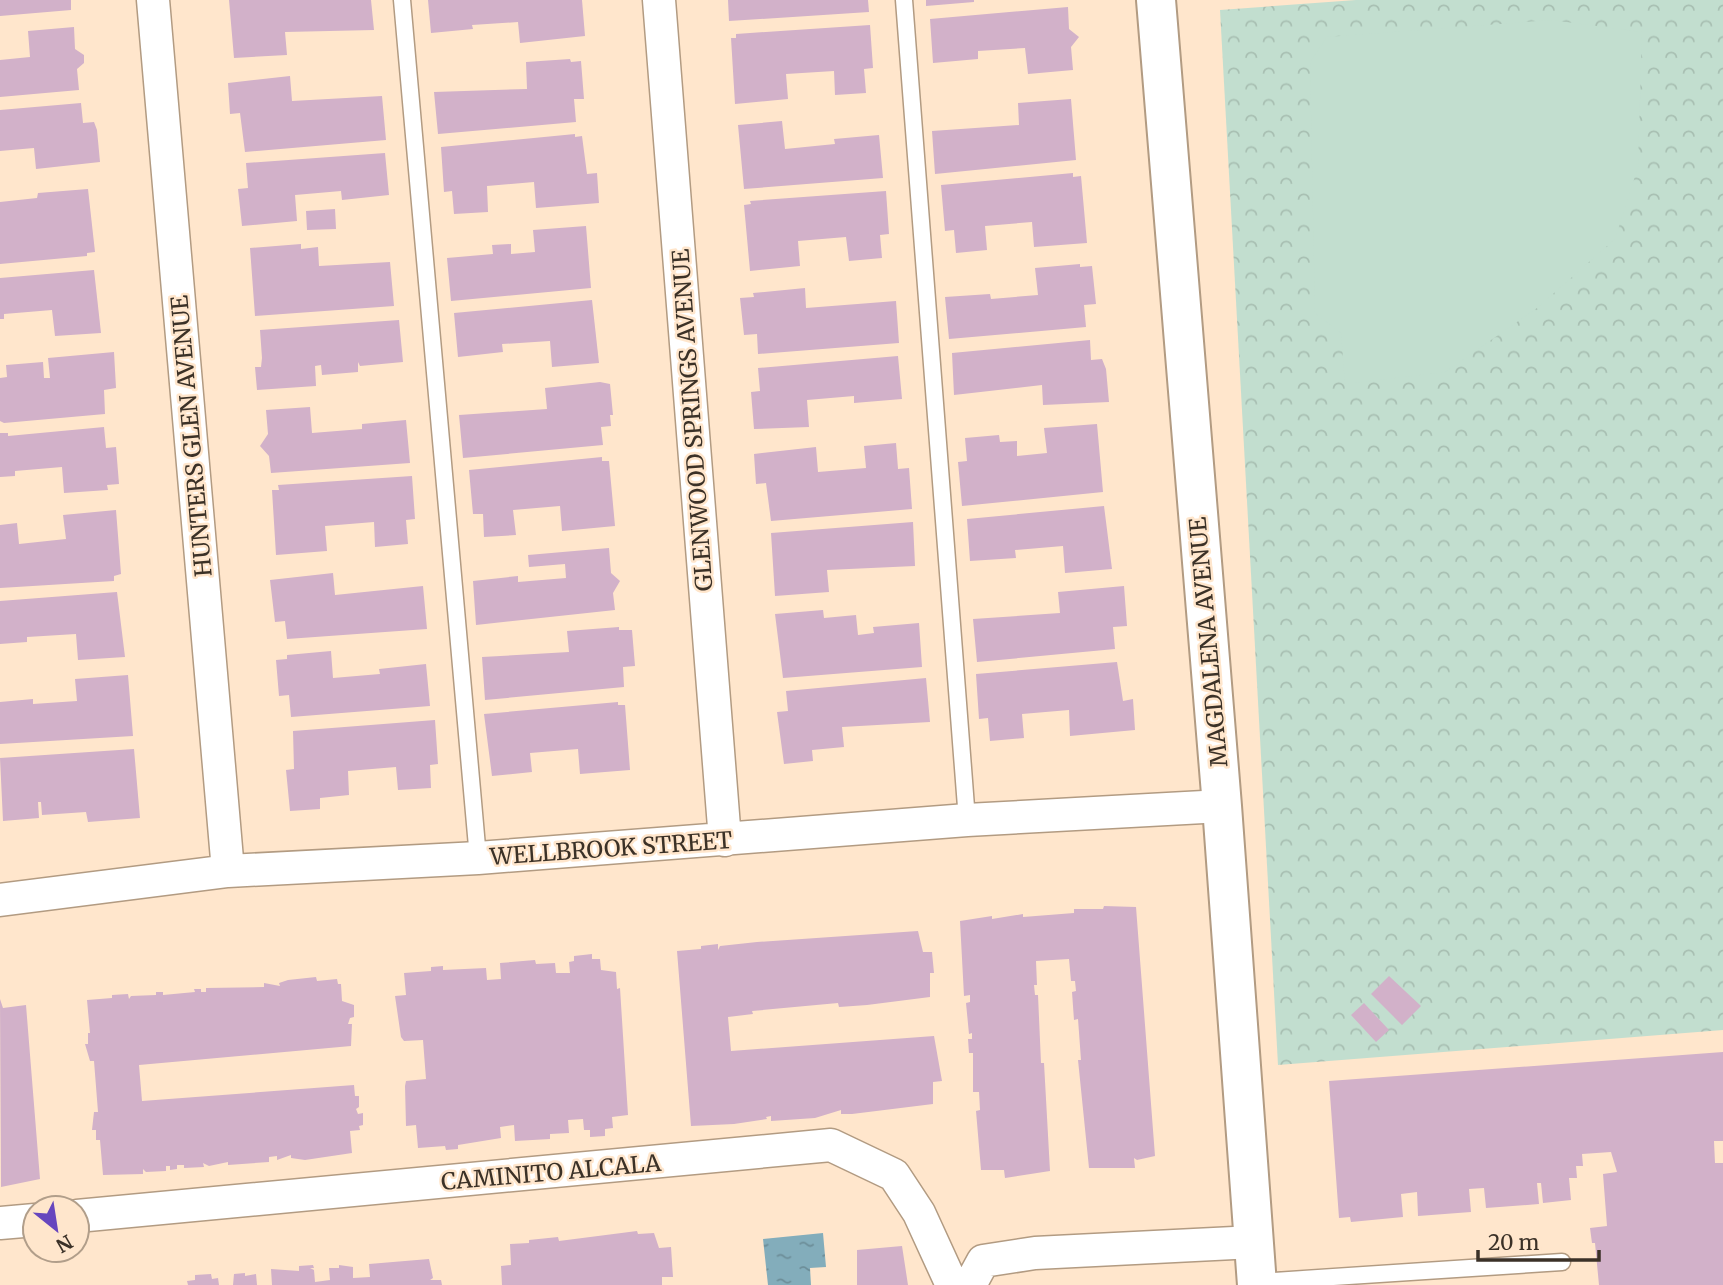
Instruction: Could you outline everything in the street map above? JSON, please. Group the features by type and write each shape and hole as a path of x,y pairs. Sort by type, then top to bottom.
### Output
{"street":[{"name":"HUNTERS GLEN AVENUE","path":"153,0 228,871"},
{"name":"GLENWOOD SPRINGS AVENUE","path":"659,0 725,840"},
{"name":"MAGDALENA AVENUE","path":"1156,0 1222,806 1257,1284"},
{"name":"WELLBROOK STREET","path":"0,900 228,871 478,858 967,820 1222,806"},
{"name":"CAMINITO ALCALA","path":"91,1215 831,1145 894,1175 919,1213 952,1285"},
{"path":"0,1223 21,1221"},
{"path":"970,1285 984,1261 1034,1253 1254,1242"}],"lane":[{"path":"402,0 478,858"},
{"path":"904,0 967,820"},
{"path":"1257,1284 1562,1262"}],"green space":[{"path":"1356,0 1723,0 1723,1030 1278,1065 1220,10"},
{"path":"1551,20 1642,32 1638,167 1615,239 1537,308 1445,372 1345,384 1341,333 1315,313 1310,62 1327,37"}],"water":[{"path":"823,1233 826,1267 810,1268 811,1285 768,1285 763,1239"}],"building":[{"path":"0,0 71,0 71,10 0,16"},
{"path":"229,0 371,0 374,30 285,32 287,55 234,58"},
{"path":"428,0 582,0 585,36 520,43 518,22 472,25 473,29 431,33"},
{"path":"728,0 868,0 869,12 729,21"},
{"path":"926,0 974,0 974,2 926,6"},
{"path":"1068,7 1069,29 1079,37 1071,47 1073,70 1028,74 1025,48 978,51 978,59 933,63 930,19"},
{"path":"870,25 873,68 864,69 866,93 835,95 834,71 786,74 788,99 735,104 731,38 736,38 736,34"},
{"path":"74,27 75,49 84,55 84,63 77,69 79,90 0,97 0,60 30,57 28,31"},
{"path":"570,59 571,62 581,61 584,99 574,99 576,122 438,134 434,92 527,89 526,62"},
{"path":"290,76 292,101 382,96 386,140 245,152 240,113 230,114 228,83"},
{"path":"1071,99 1076,160 935,174 932,131 1019,125 1018,103"},
{"path":"81,103 83,123 94,122 97,130 100,162 36,169 34,148 0,151 0,110"},
{"path":"782,121 785,149 835,144 834,139 879,135 883,178 744,189 738,125"},
{"path":"575,134 575,137 582,136 587,174 597,173 599,203 536,208 534,182 487,186 488,212 454,214 452,191 444,192 441,147"},
{"path":"385,153 389,195 342,200 341,191 295,195 297,221 242,226 238,189 248,188 246,163"},
{"path":"1073,173 1073,177 1081,176 1087,243 1034,247 1032,222 985,226 987,250 956,253 954,230 945,231 941,185"},
{"path":"88,189 95,252 87,253 87,256 0,264 0,202 37,198 38,193"},
{"path":"886,191 889,234 880,235 882,258 849,261 846,237 798,241 800,266 750,271 744,205 751,204 750,201"},
{"path":"335,209 336,229 307,230 306,211"},
{"path":"586,226 591,288 451,301 447,258 493,254 492,245 511,244 511,254 535,252 533,230"},
{"path":"301,244 301,249 318,247 319,266 390,262 394,306 255,316 250,248"},
{"path":"1080,264 1080,267 1092,266 1096,304 1084,305 1086,327 949,339 945,297 990,294 991,299 1038,295 1035,268"},
{"path":"94,270 101,333 55,336 52,310 4,314 4,319 0,319 0,278"},
{"path":"805,288 806,308 896,301 899,343 758,354 757,334 744,335 740,298 754,297 753,293"},
{"path":"592,300 599,363 552,367 550,341 502,344 503,352 458,357 454,313"},
{"path":"399,320 403,362 360,366 358,362 358,372 322,375 321,365 315,366 316,386 257,390 255,367 261,367 262,358 260,330"},
{"path":"1090,340 1091,360 1102,359 1106,369 1109,402 1043,405 1042,385 954,395 952,353"},
{"path":"114,352 116,388 104,390 105,414 4,423 0,421 0,378 7,377 6,365 43,362 44,378 50,378 48,358"},
{"path":"898,356 902,399 854,403 854,396 807,400 809,427 754,429 751,392 760,391 758,368"},
{"path":"600,382 610,384 613,415 610,415 611,426 601,427 603,445 463,458 459,415 547,409 545,388"},
{"path":"310,407 312,433 362,429 362,424 406,420 410,463 271,473 269,456 260,446 268,434 266,410"},
{"path":"1097,424 1103,492 962,506 958,462 967,461 965,438 999,435 1000,442 1017,441 1017,456 1047,453 1044,428"},
{"path":"104,427 106,448 116,447 119,484 107,485 108,490 64,493 62,467 15,471 15,476 0,477 0,433 8,433 8,436"},
{"path":"896,443 898,469 909,468 912,509 771,521 766,483 756,484 754,454 816,447 818,472 866,468 864,446"},
{"path":"602,457 602,461 609,461 615,526 562,531 560,506 513,510 516,535 484,537 483,514 473,514 469,470"},
{"path":"412,476 415,519 406,520 408,544 375,547 374,522 325,526 327,551 276,555 272,490 279,490 278,485"},
{"path":"1104,506 1112,569 1065,573 1063,546 1015,550 1016,558 970,561 967,519"},
{"path":"116,510 121,574 114,576 114,581 0,588 0,525 17,523 19,544 66,539 63,515"},
{"path":"913,522 915,566 827,570 829,592 775,596 771,533"},
{"path":"609,548 611,573 620,581 613,593 615,610 476,625 473,581 518,576 518,582 566,578 565,564 529,567 528,555"},
{"path":"333,573 335,595 423,586 427,629 287,639 285,621 275,622 270,580"},
{"path":"1124,586 1127,626 1113,627 1115,649 977,662 973,619 1060,613 1058,592"},
{"path":"117,592 125,657 78,660 76,634 27,637 27,642 0,644 0,601"},
{"path":"823,610 824,618 856,615 858,635 874,633 873,627 919,623 922,667 783,678 775,614"},
{"path":"619,627 619,630 632,630 635,666 623,667 624,687 485,700 482,657 569,652 567,631"},
{"path":"331,651 333,678 380,674 379,669 426,664 430,706 291,717 289,695 279,696 276,660 287,659 287,655"},
{"path":"1117,662 1123,701 1133,699 1135,730 1070,736 1069,710 1022,714 1024,738 990,741 988,718 979,719 976,674"},
{"path":"128,675 133,736 0,744 0,702 33,699 33,704 77,701 75,679"},
{"path":"926,678 930,722 842,727 844,747 812,750 813,761 784,764 777,712 788,711 786,691"},
{"path":"618,702 618,705 625,705 630,770 580,774 578,749 530,753 532,772 492,776 484,714"},
{"path":"435,720 438,764 430,765 431,788 398,790 396,767 348,771 349,795 320,798 320,809 290,811 286,770 294,769 293,731"},
{"path":"134,749 140,818 88,822 86,812 42,815 41,802 38,802 39,818 3,821 0,758"},
{"path":"1104,906 1136,907 1155,1156 1137,1160 1134,1158 1135,1168 1089,1168 1078,1060 1081,1060 1078,1019 1074,1020 1072,992 1076,991 1075,981 1071,981 1069,959 1036,961 1037,985 1034,985 1035,995 1038,995 1041,1063 1044,1063 1050,1171 1005,1178 1004,1170 981,1170 976,1111 980,1110 979,1092 973,1092 973,1053 969,1053 968,1039 972,1039 972,1033 969,1034 966,1003 970,1002 970,995 964,996 960,921 992,916 992,919 1023,914 1023,917 1074,913 1074,909 1103,909"},
{"path":"918,931 923,952 932,952 934,973 930,973 930,997 867,1005 839,1007 838,1003 752,1011 753,1014 728,1017 731,1051 934,1036 942,1081 933,1082 933,1104 852,1114 841,1114 841,1110 815,1118 771,1121 771,1116 734,1124 691,1126 677,951 718,944 718,950 720,946 757,942"},
{"path":"592,954 592,959 600,959 601,970 616,972 617,989 620,988 628,1115 612,1117 613,1128 605,1129 605,1136 590,1137 590,1130 584,1130 583,1119 568,1120 569,1133 550,1134 550,1139 515,1141 514,1125 500,1127 501,1138 458,1145 458,1149 446,1150 445,1146 418,1148 416,1125 406,1126 405,1086 406,1081 426,1079 423,1040 404,1041 401,1037 395,996 406,995 404,973 431,971 431,967 443,966 443,970 486,968 487,980 501,979 500,963 535,960 536,964 555,963 556,973 570,973 569,962 574,961 574,956"},
{"path":"1389,976 1421,1006 1402,1025 1371,994"},
{"path":"316,977 317,981 337,979 338,984 341,984 342,1001 354,1005 354,1017 350,1018 348,1024 352,1024 351,1046 139,1065 142,1101 354,1085 355,1096 359,1096 359,1107 356,1109 358,1114 363,1113 363,1125 359,1126 360,1130 350,1131 352,1153 305,1160 291,1158 291,1155 277,1160 277,1156 269,1157 269,1162 228,1165 228,1162 209,1166 203,1163 204,1167 184,1168 184,1165 177,1165 177,1169 170,1170 170,1166 166,1166 166,1171 146,1172 143,1169 143,1174 103,1175 100,1140 96,1140 96,1130 92,1130 94,1112 98,1112 94,1061 90,1061 85,1044 88,1044 90,1033 87,1000 128,994 129,999 131,996 156,995 156,992 163,992 163,995 195,992 194,989 206,992 206,988 264,987 264,983 280,986 279,983 288,980"},
{"path":"0,999 3,1008 26,1005 40,1179 1,1187"},
{"path":"1364,1003 1389,1030 1376,1042 1351,1015"},
{"path":"1723,1052 1723,1141 1714,1141 1715,1163 1723,1163 1723,1285 1599,1285 1595,1243 1592,1243 1590,1228 1607,1226 1603,1174 1617,1172 1611,1152 1582,1154 1583,1166 1576,1166 1577,1178 1569,1178 1571,1200 1543,1203 1541,1183 1537,1183 1539,1204 1486,1208 1484,1188 1469,1189 1471,1212 1418,1216 1417,1192 1401,1194 1403,1217 1351,1222 1350,1217 1339,1218 1329,1081"},
{"path":"637,1231 638,1234 654,1233 659,1248 671,1247 673,1277 662,1277 662,1285 502,1285 501,1266 511,1265 510,1244"},
{"path":"902,1246 908,1285 857,1285 857,1250"},
{"path":"429,1259 433,1278 430,1280 441,1280 442,1285 272,1285 271,1269 299,1271 299,1266 313,1265 314,1268 310,1268 314,1270 315,1282 330,1280 329,1268 339,1268 339,1265 353,1267 353,1278 370,1277 369,1264"},
{"path":"245,1273 245,1276 256,1274 257,1285 233,1285 234,1274"},
{"path":"211,1274 212,1279 218,1278 219,1285 188,1285 187,1281 195,1280 195,1275"}]}
